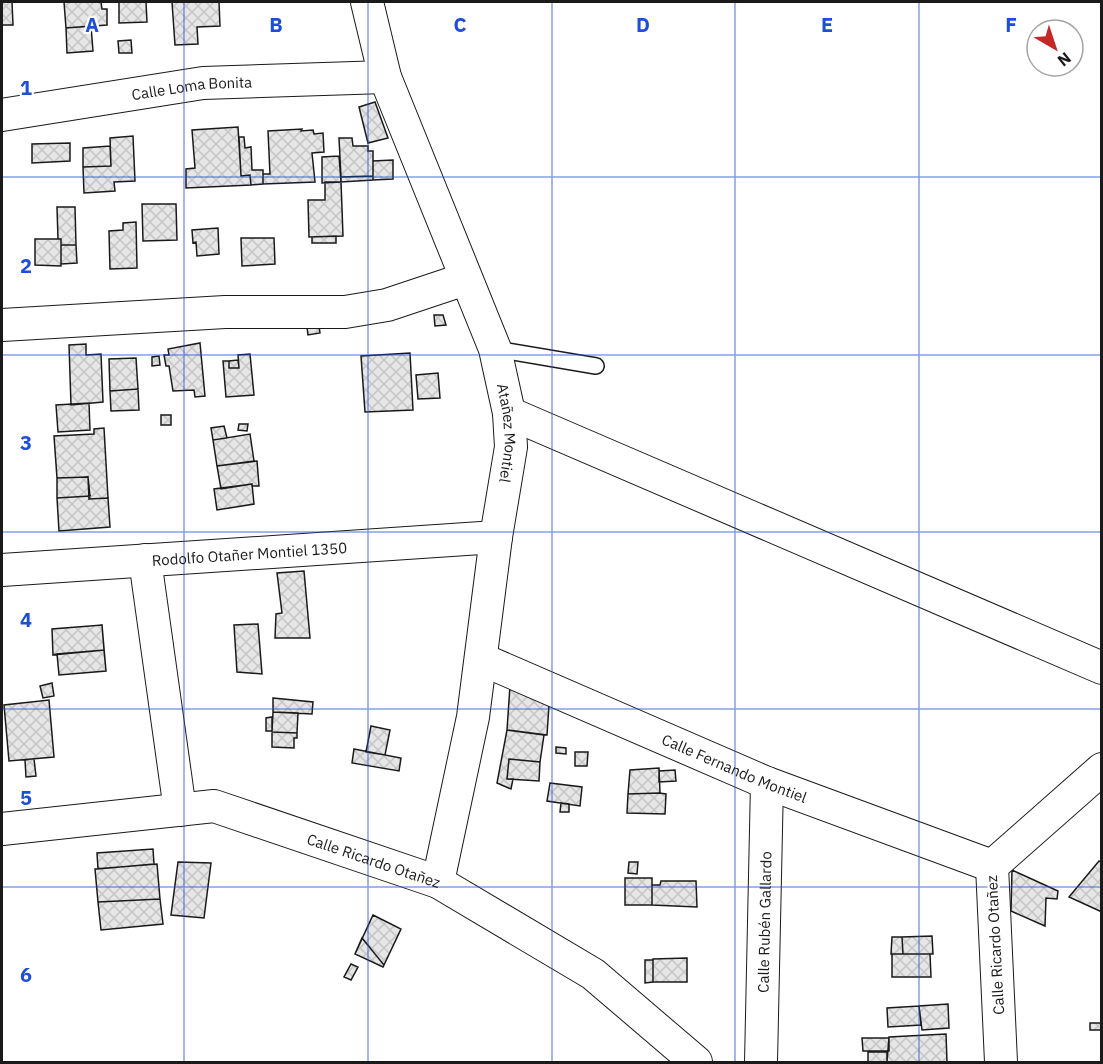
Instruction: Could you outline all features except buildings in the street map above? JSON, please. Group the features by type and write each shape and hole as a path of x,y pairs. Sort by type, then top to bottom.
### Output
{"street":[{"name":"Atañez Montiel","path":"367,2 385,77 495,349 509,413 511,447 496,537 473,717 438,882"},
{"name":"Calle Loma Bonita","path":"2,115 203,83 385,77"},
{"path":"2,325 225,312 345,312 387,305 465,279"},
{"path":"509,413 1101,668"},
{"name":"Rodolfo Otañer Montiel 1350","path":"2,570 496,537"},
{"path":"145,561 180,810"},
{"name":"Calle Fernando Montiel","path":"481,659 767,783 992,866"},
{"name":"Calle Ricardo Otañez","path":"1001,1062 992,866 1101,769"},
{"name":"Calle Rubén Gallardo","path":"760,1062 767,783"},
{"name":"Calle Ricardo Otañez","path":"2,829 214,806 438,882 592,974 696,1062"}],"lane":[{"path":"495,349 596,366"}]}
